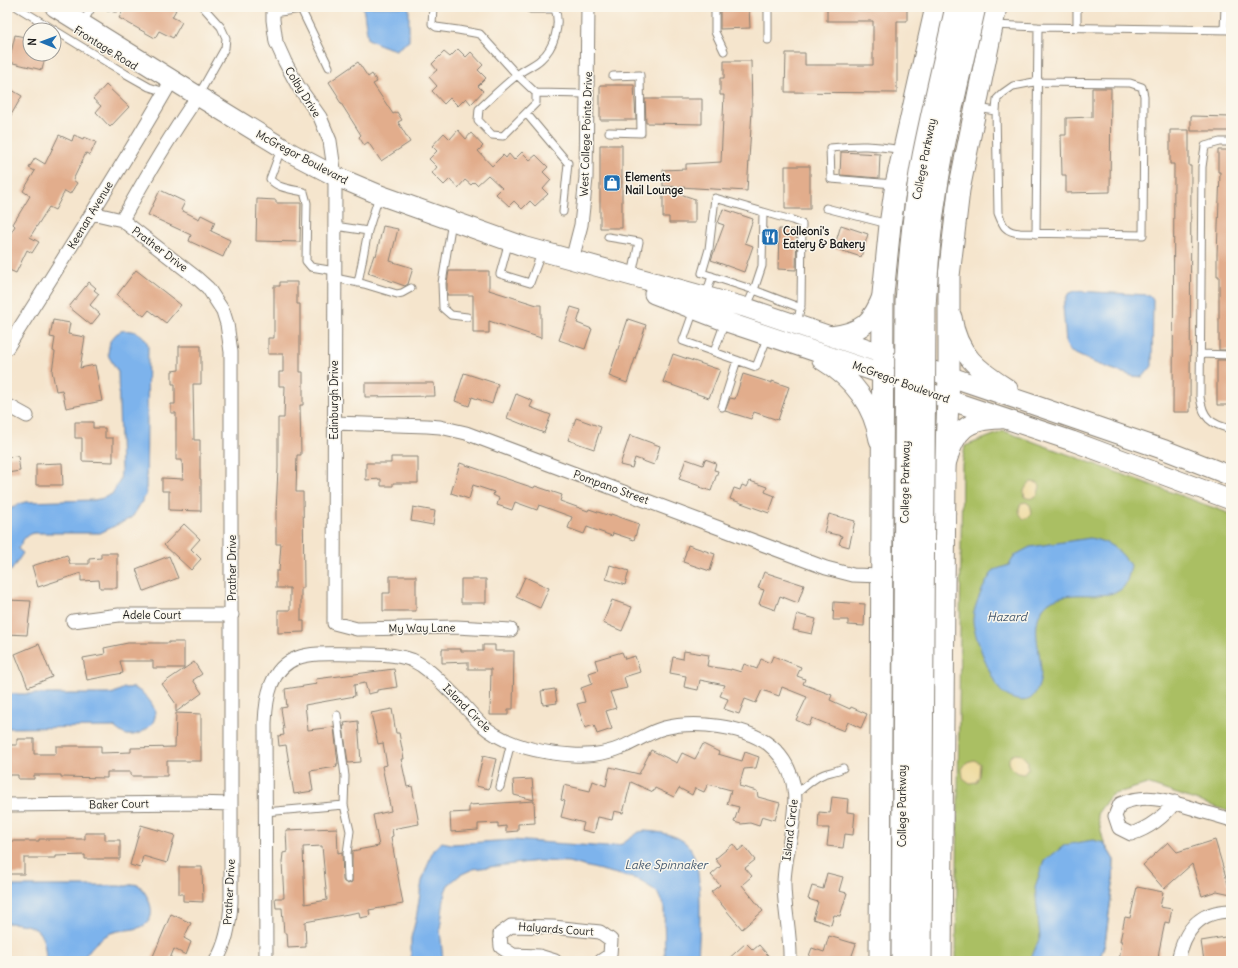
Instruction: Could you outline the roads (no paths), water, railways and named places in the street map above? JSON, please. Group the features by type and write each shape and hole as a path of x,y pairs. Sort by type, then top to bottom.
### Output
{"main road":[{"name":"McGregor Boulevard","path":"55,7 82,24 168,86 198,96 281,147 335,176 380,195 509,241 632,277 700,303 726,321 768,336 801,347 912,376"},
{"path":"936,7 896,184 884,285 882,354 949,400"},
{"name":"College Parkway","path":"902,961 906,302 909,255 922,164 956,7"},
{"name":"College Parkway","path":"921,961 925,300 930,236 938,178 975,7"},
{"path":"880,961 882,434 892,402 912,376 929,359 942,334 948,296 959,190 994,16"},
{"name":"McGregor Boulevard","path":"572,260 700,303 799,316 830,336 882,354"},
{"path":"884,285 890,284 900,293 909,296 922,298 937,292 948,296"},
{"path":"830,336 859,329 877,310 884,285"},
{"path":"884,285 895,333 912,376 940,416 946,443"},
{"path":"941,961 945,470 949,400 948,296"},
{"path":"948,296 955,332 964,353 984,373 1031,404"},
{"path":"801,347 839,372 862,396 870,409 878,434 883,468"},
{"path":"912,376 949,377"},
{"path":"882,434 912,376"},
{"name":"McGregor Boulevard","path":"949,377 1165,450 1231,476"},
{"name":"McGregor Boulevard","path":"949,400 1072,441 1231,500"},
{"path":"945,470 955,440 970,424 977,421 1006,419"},
{"path":"883,468 890,456 900,448 913,445 926,449 935,457 945,470"},
{"path":"881,726 886,741 898,754 926,755 937,768 942,780"},
{"path":"926,755 938,740 942,728"},
{"path":"881,779 888,765 898,754"}],"street":[{"name":"West College Pointe Drive","path":"572,260 581,225 586,178 588,7"},
{"name":"Colby Drive","path":"273,10 276,42 285,62 310,104 320,117 330,141 335,176"},
{"name":"Keenan Avenue","path":"7,348 92,213 168,86"},
{"name":"Prather Drive","path":"122,220 183,117 198,96"},
{"name":"Edinburgh Drive","path":"334,623 335,176"},
{"name":"Prather Drive","path":"92,213 122,220 198,279 215,298 223,311 227,324 231,352 232,615 230,915 225,941 216,961"},
{"path":"7,405 26,416"},
{"name":"Pompano Street","path":"334,423 427,426 440,427 466,433 826,568 853,575 882,576"},
{"name":"Adele Court","path":"73,621 119,615 232,615"},
{"name":"My Way Lane","path":"334,623 357,629 456,627 511,630"},
{"name":"Island Circle","path":"266,961 265,723 267,696 278,672 287,663 299,657 312,655 377,654 398,656 423,666 481,724 492,733 511,742 545,752 586,755 612,750 624,746 659,729 672,726 701,725 728,728 753,735 765,741 784,761 791,773 795,795 795,814 784,880 784,894 790,934 790,961"},
{"path":"1175,802 1231,820"},
{"name":"Baker Court","path":"7,806 193,803 231,804"},
{"path":"1178,961 1186,934 1195,923 1206,915 1219,911 1231,911"},
{"name":"Halyards Court","path":"555,961 539,956 513,955 501,947 500,934 511,926 569,928 600,932 611,940 610,955 601,961"}],"lane":[{"name":"Frontage Road","path":"16,7 149,87 168,86"},
{"path":"82,24 92,7"},
{"path":"110,7 116,7"},
{"path":"198,96 225,48 226,38 221,27 203,7"},
{"path":"433,7 432,24 436,27 480,34 517,75 536,93 586,94"},
{"path":"526,7 531,9 555,9 557,14 557,29 552,48 541,60 517,75 479,109 478,120 492,135 503,136 536,103 536,93"},
{"path":"715,7 715,32 724,51"},
{"path":"768,7 768,40"},
{"path":"1077,7 1077,28"},
{"path":"994,16 1038,28 1228,30 1224,7"},
{"path":"273,10 301,8 328,67"},
{"path":"1036,234 1038,28"},
{"path":"609,132 641,133 640,75 612,76"},
{"path":"1037,82 1130,83 1142,87 1144,96 1143,235 1036,234 1012,233 1006,230 998,213 997,99 1013,86 1037,82"},
{"path":"975,108 996,111"},
{"path":"526,112 568,163 563,212"},
{"path":"1231,142 1220,142 1205,146 1202,167 1200,354 1201,408 1212,423 1231,429"},
{"path":"896,184 832,179 830,148 858,145 880,146 903,150"},
{"path":"281,147 270,179 274,184 282,188 304,192 307,203 306,261 311,268 397,294 411,288"},
{"path":"358,283 368,232 380,195"},
{"path":"716,198 763,212 802,224 799,316 754,290 702,273 709,249 716,198"},
{"path":"826,208 890,225"},
{"path":"746,308 762,266 763,212"},
{"path":"452,221 442,283 443,308 451,315 467,317"},
{"path":"335,226 368,232"},
{"path":"608,237 639,242 632,277"},
{"path":"509,241 500,274 530,283 542,251"},
{"path":"712,276 683,341 756,367 768,336"},
{"path":"714,352 726,321"},
{"path":"1200,354 1231,354"},
{"path":"722,407 737,360"},
{"path":"337,715 345,776 344,805 350,831 348,879"},
{"path":"500,787 511,742"},
{"path":"795,795 814,779 843,768"},
{"path":"265,812 344,805"}],"water":[{"path":"363,7 409,7 409,41 396,50 368,39"},
{"path":"1075,291 1149,295 1153,300 1152,366 1143,377 1132,376 1097,364 1069,351 1066,343 1063,306 1068,294"},
{"path":"121,331 134,331 138,333 144,338 148,346 146,495 133,516 100,533 34,533 28,535 18,549 23,553 11,571 7,568 7,512 9,510 25,502 94,500 103,498 112,494 120,480 118,372 108,353 110,341"},
{"name":"Hazard","path":"1090,538 1109,544 1119,551 1127,561 1131,567 1125,585 1119,591 1110,594 1063,596 1052,600 1044,607 1039,616 1037,626 1041,669 1037,690 1030,699 1022,701 1009,697 1000,690 992,677 979,645 974,625 973,619 975,607 987,581 994,570 1009,565 1015,555 1030,547"},
{"path":"124,688 133,688 138,690 146,696 154,708 154,721 144,731 135,735 127,735 114,727 7,728 7,694 110,694"},
{"name":"Lake Spinnaker","path":"644,831 663,833 681,840 690,848 695,858 698,871 700,903 698,961 665,961 664,907 657,892 640,880 568,862 538,861 473,869 460,875 448,885 445,892 440,929 443,961 411,961 411,938 416,919 422,881 433,850 442,842 452,844 512,840 607,847 622,844 639,832"},
{"path":"1093,840 1104,843 1114,860 1113,884 1105,943 1099,961 1030,961 1040,937 1035,887 1044,861 1065,845"},
{"path":"133,884 139,885 149,901 151,907 150,919 141,927 106,935 94,945 82,961 46,961 44,942 37,931 26,925 7,923 7,886 127,886"}],"place":[{"name":"Elements Nail Lounge","path":"612,183"},
{"name":"Colleoni's Eatery & Bakery","path":"770,237"}]}
